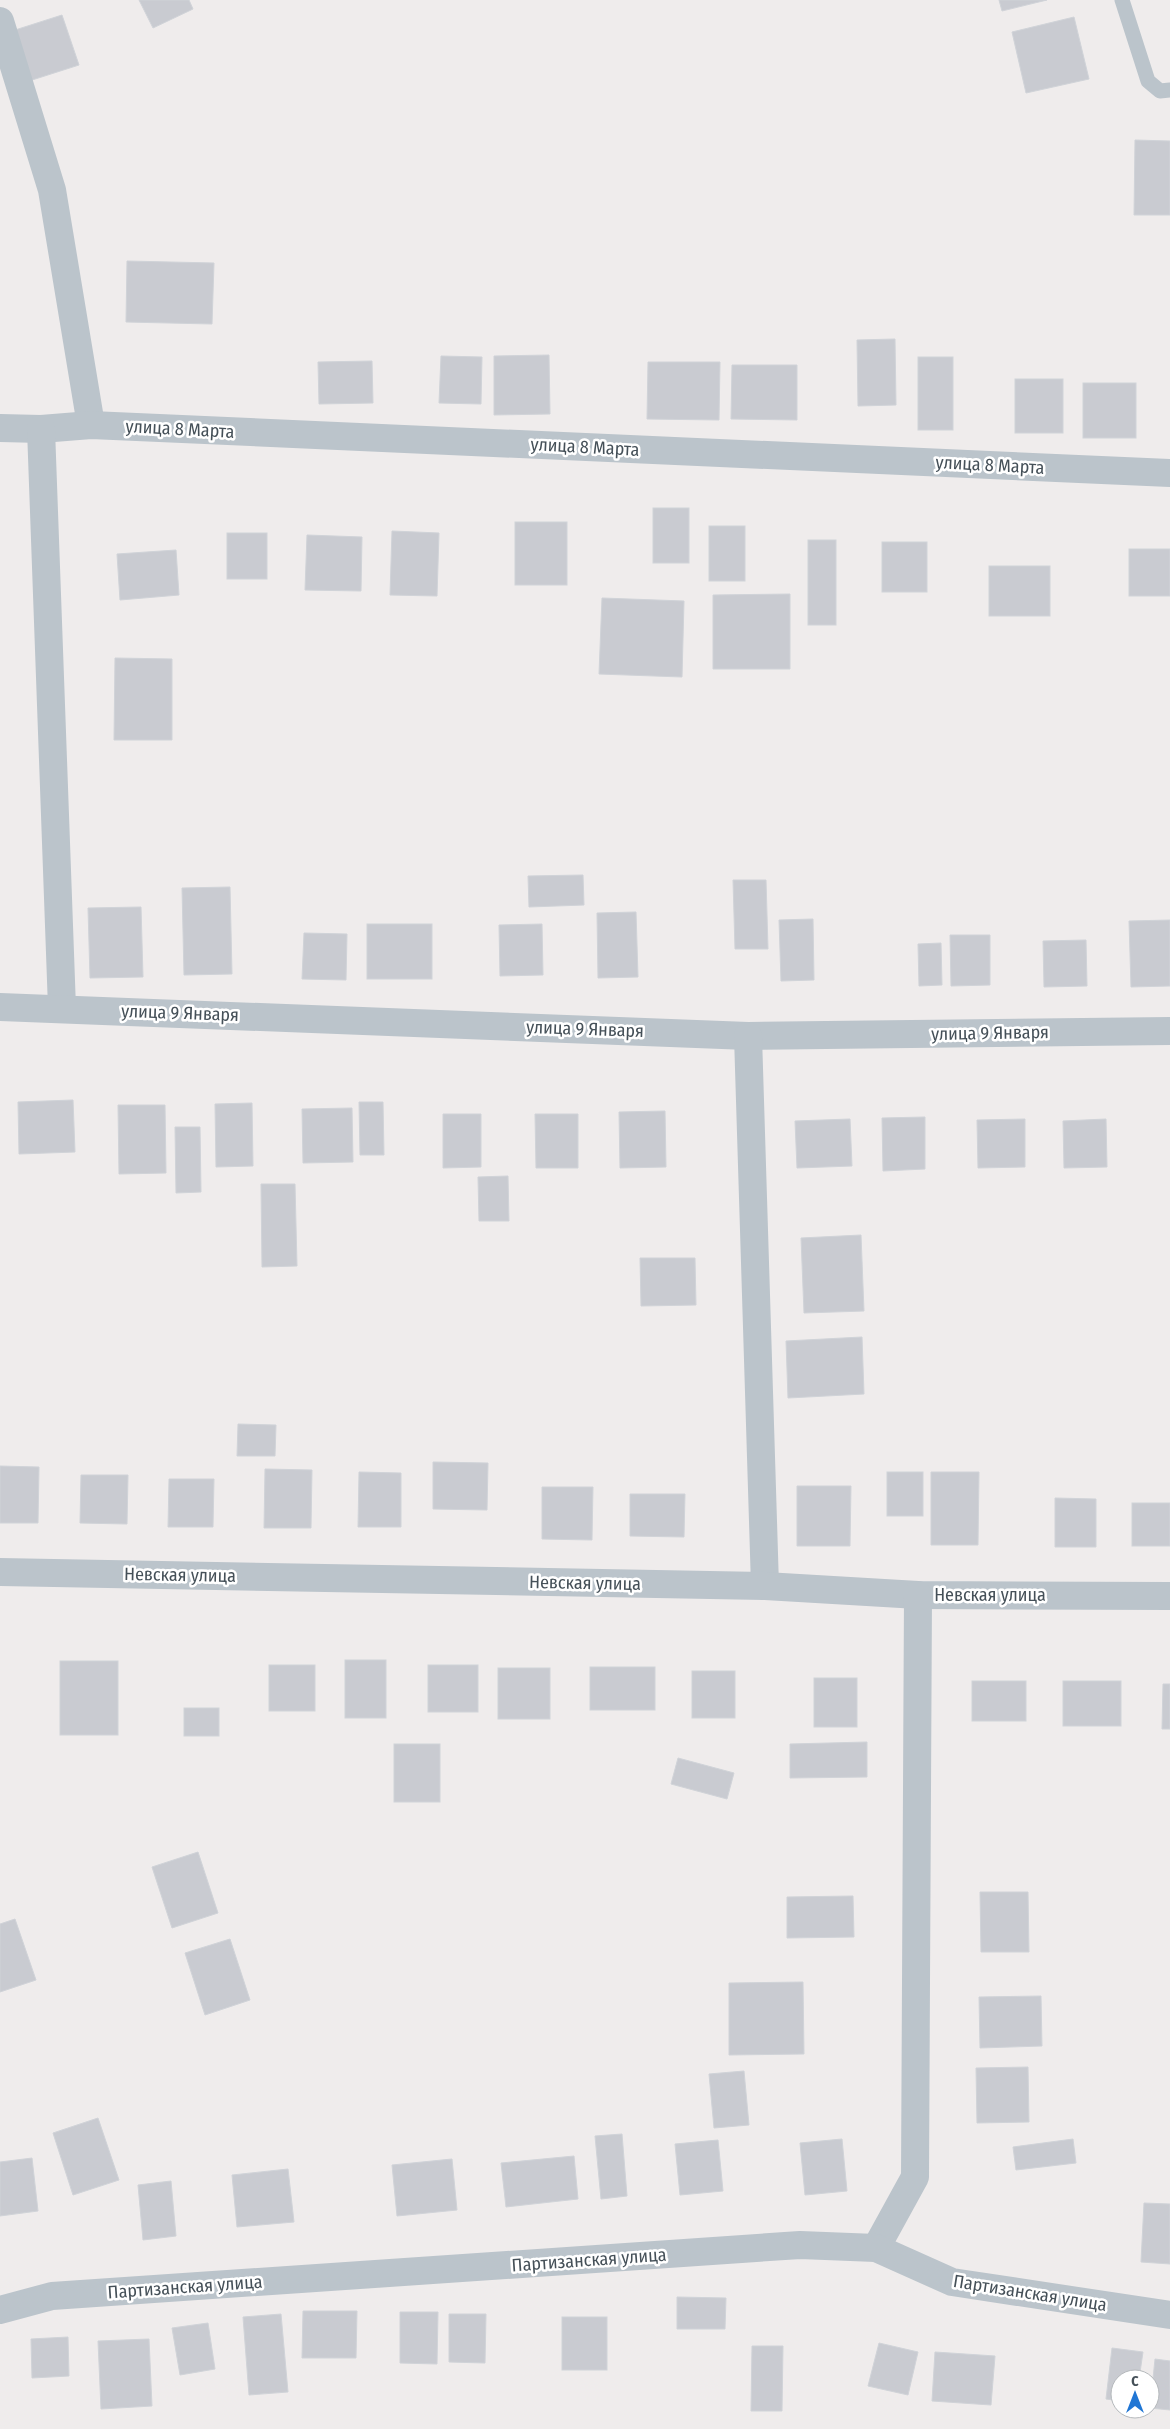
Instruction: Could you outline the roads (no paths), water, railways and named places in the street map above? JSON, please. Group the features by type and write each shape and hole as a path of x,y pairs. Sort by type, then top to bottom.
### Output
{"street":[{"path":"0,21 52,190 91,425"},
{"name":"улица 8 Марта","path":"0,428 41,429 91,425 1170,473"},
{"path":"41,429 62,1008"},
{"name":"улица 9 Января","path":"0,1007 748,1036 1170,1032"},
{"path":"748,1036 765,1586"},
{"name":"Невская улица","path":"0,1572 765,1586 918,1595 1170,1596"},
{"path":"876,2248 915,2177 918,1595"},
{"name":"Партизанская улица","path":"0,2310 52,2296 800,2245 876,2248 952,2282 1170,2315"}],"lane":[{"path":"1122,0 1148,81 1160,91 1170,90"}]}
